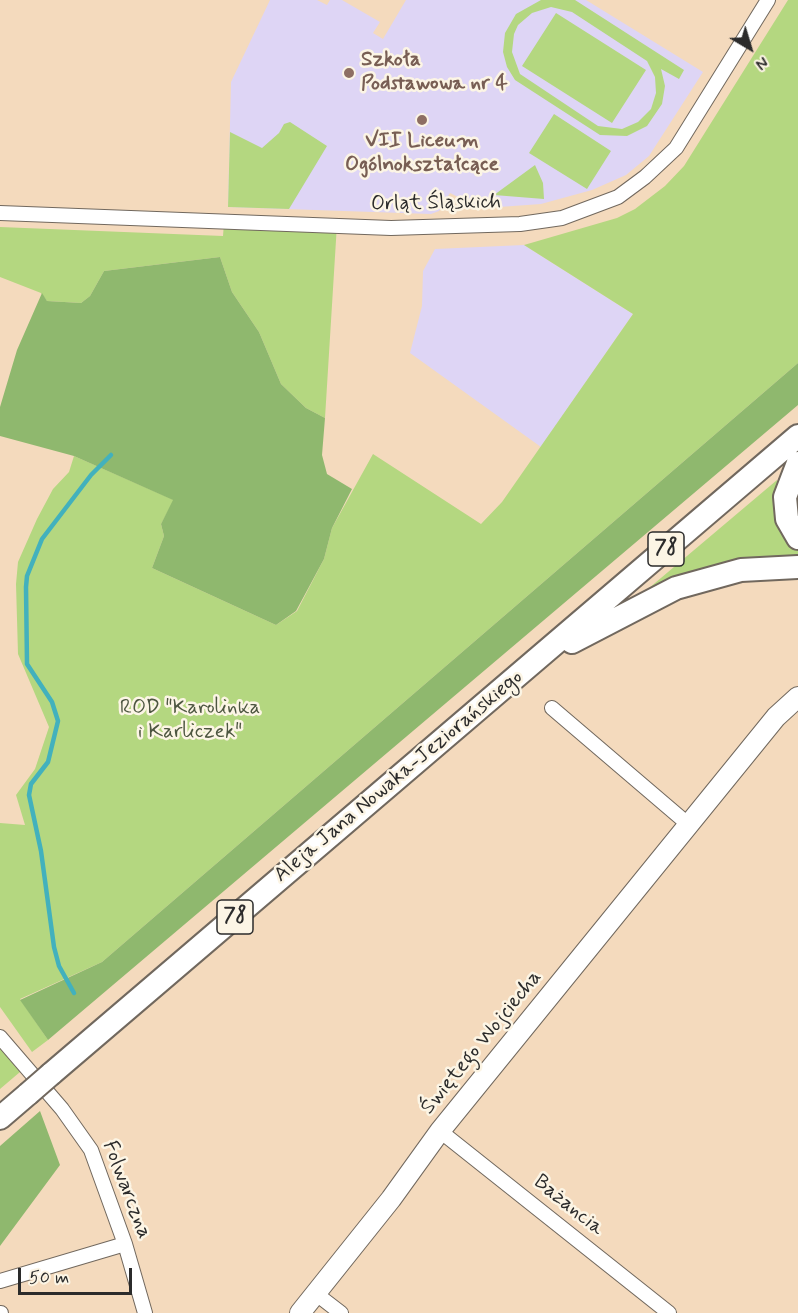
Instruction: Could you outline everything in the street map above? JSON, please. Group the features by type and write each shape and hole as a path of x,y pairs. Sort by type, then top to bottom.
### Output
{"main road":[{"name":"Aleja Jana Nowaka-Jeziorańskiego","path":"0,1118 798,436"},
{"path":"798,463 785,496 788,519 798,538"},
{"path":"534,663 676,588 741,570 798,567"}],"street":[{"name":"Orląt Śląskich","path":"0,213 391,228 520,224 562,218 618,197 645,177 676,148 768,0"},
{"name":"Świętego Wojciecha","path":"300,1313 391,1199 440,1131 776,717 798,697"},
{"path":"552,708 689,825"},
{"name":"Folwarczna","path":"0,1037 62,1109 91,1150 125,1244 145,1313"},
{"name":"Bażancia","path":"440,1131 669,1313"},
{"path":"0,1281 125,1244"},
{"path":"315,1293 341,1313"}],"shaded area":[{"path":"270,0 317,0 327,5 330,0 342,0 380,22 373,33 383,39 406,0 586,0 703,72 649,156 626,175 592,190 541,204 471,209 466,201 450,193 439,211 431,214 228,207 231,82"},
{"path":"524,245 633,314 541,447 410,353 422,306 423,271 435,249"}],"green space":[{"path":"541,0 575,0 684,70 679,79 661,69 665,86 662,104 647,126 627,136 600,135 515,80 507,67 503,52 505,33 516,14","holes":["551,7 572,12 647,61 655,77 656,93 651,109 638,122 622,129 598,126 520,74 512,52 514,34 518,25 532,13"]},
{"name":"ROD \"Karolinka i Karliczek\"","path":"788,0 798,0 798,363 102,962 20,999 48,1040 32,1052 0,1007 0,823 25,825 16,795 35,769 49,727 18,654 16,584 18,562 37,519 53,489 69,472 74,456 174,500 161,524 164,536 152,568 276,625 297,611 324,559 332,528 373,454 481,524 502,502 633,314 524,245 617,218 635,209 665,186 684,166"},
{"path":"556,13 646,70 612,123 522,66"},
{"path":"554,114 611,151 587,189 529,153"},
{"path":"290,122 327,146 289,209 228,207 230,132 262,148 279,133 284,124"},
{"path":"535,165 543,183 544,199 494,195"},
{"path":"224,223 337,224 325,418 306,408 281,384 259,332 232,292 220,257 104,271 90,296 81,303 47,301 41,293 0,277 0,227 223,236"},
{"path":"220,257 232,292 259,332 281,384 306,408 325,418 322,455 327,474 352,489 332,528 324,559 296,611 276,625 152,568 164,536 161,524 173,500 74,456 0,436 0,407 17,350 42,293 47,301 81,303 90,296 104,271"},
{"path":"798,363 798,405 48,1040 20,1000 102,962"},
{"path":"777,480 794,547 798,551 798,562 642,594"},
{"path":"0,1047 20,1072 0,1089"},
{"path":"40,1111 60,1165 0,1246 0,1146"}],"waterway":[{"path":"74,993 59,966 54,947 41,851 29,795 31,784 48,762 58,721 52,702 27,664 26,587 27,576 42,539 91,475 111,455"}],"place":[{"name":"Szkoła Podstawowa nr 4","path":"349,73"},
{"name":"VII Liceum Ogólnokształcące","path":"422,120"}]}
